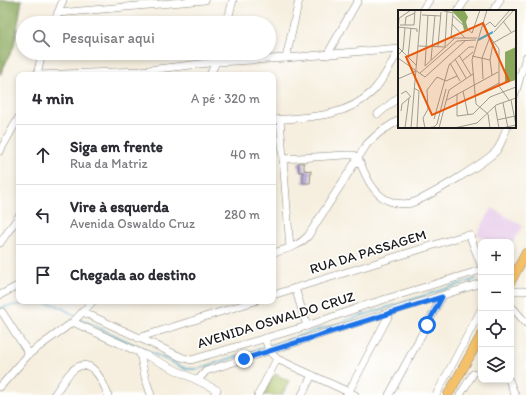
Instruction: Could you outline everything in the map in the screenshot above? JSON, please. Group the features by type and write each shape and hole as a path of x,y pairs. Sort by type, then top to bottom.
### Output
{"main road":[{"path":"514,276 526,254"},
{"path":"448,395 478,341"}],"street":[{"path":"58,13 205,0"},
{"path":"229,16 233,0"},
{"path":"286,58 299,0"},
{"path":"327,55 358,0"},
{"path":"423,10 429,0"},
{"path":"459,10 465,0"},
{"path":"494,10 500,0"},
{"path":"63,1 69,12"},
{"path":"57,16 63,1"},
{"path":"276,59 398,49"},
{"path":"290,248 283,159 276,120 310,118 334,114 356,104 372,91 398,51"},
{"path":"516,91 526,57"},
{"path":"38,72 40,60"},
{"path":"146,72 217,62 252,60"},
{"path":"212,72 217,62"},
{"path":"378,114 398,98"},
{"path":"276,252 303,242 371,140 380,132 398,121"},
{"path":"0,151 16,122"},
{"path":"283,159 354,155 358,158 366,178 379,195 400,204 410,203 447,184 490,157 498,149 507,128"},
{"path":"0,242 16,220"},
{"name":"RUA DA PASSAGEM","path":"276,294 466,235 470,236 478,257"},
{"name":"AVENIDA OSWALDO CRUZ","path":"199,379 206,371 307,326 366,305 478,271"},
{"name":"AVENIDA OSWALDO CRUZ","path":"78,317 138,338 191,360 267,345 390,313 478,284"},
{"path":"0,295 16,286"},
{"path":"295,288 307,326"},
{"path":"514,291 526,291"},
{"path":"389,395 442,297"},
{"path":"0,387 29,354 78,317 90,304"},
{"path":"138,338 245,304"},
{"path":"514,309 525,319"},
{"path":"436,395 480,311"},
{"path":"2,312 29,354"},
{"path":"267,345 277,359 350,394 390,313"},
{"path":"78,317 140,353 199,379 216,392"},
{"path":"153,344 156,332"},
{"path":"140,353 145,377 151,395"},
{"path":"258,395 277,359"},
{"path":"54,395 71,372 83,365 93,368 108,395"},
{"path":"460,395 473,374"},
{"path":"0,377 11,375"},
{"path":"302,395 312,375"},
{"path":"510,383 513,393"}],"shaded area":[{"path":"492,208 523,226 514,241 514,239 485,239 477,234"}],"green space":[{"path":"0,0 22,0 19,16 16,16 16,34 14,46 0,75"},
{"path":"275,374 289,381 282,395 264,395"}],"building":[{"path":"298,163 304,163 304,170 311,171 310,183 303,183 303,172 299,172"}],"waterway":[{"path":"271,345 476,279"},
{"path":"0,308 26,304"},
{"path":"53,304 75,316"},
{"path":"80,319 186,369 198,369 265,347"}],"route":[{"path":"244,359 442,297 427,325"}]}
